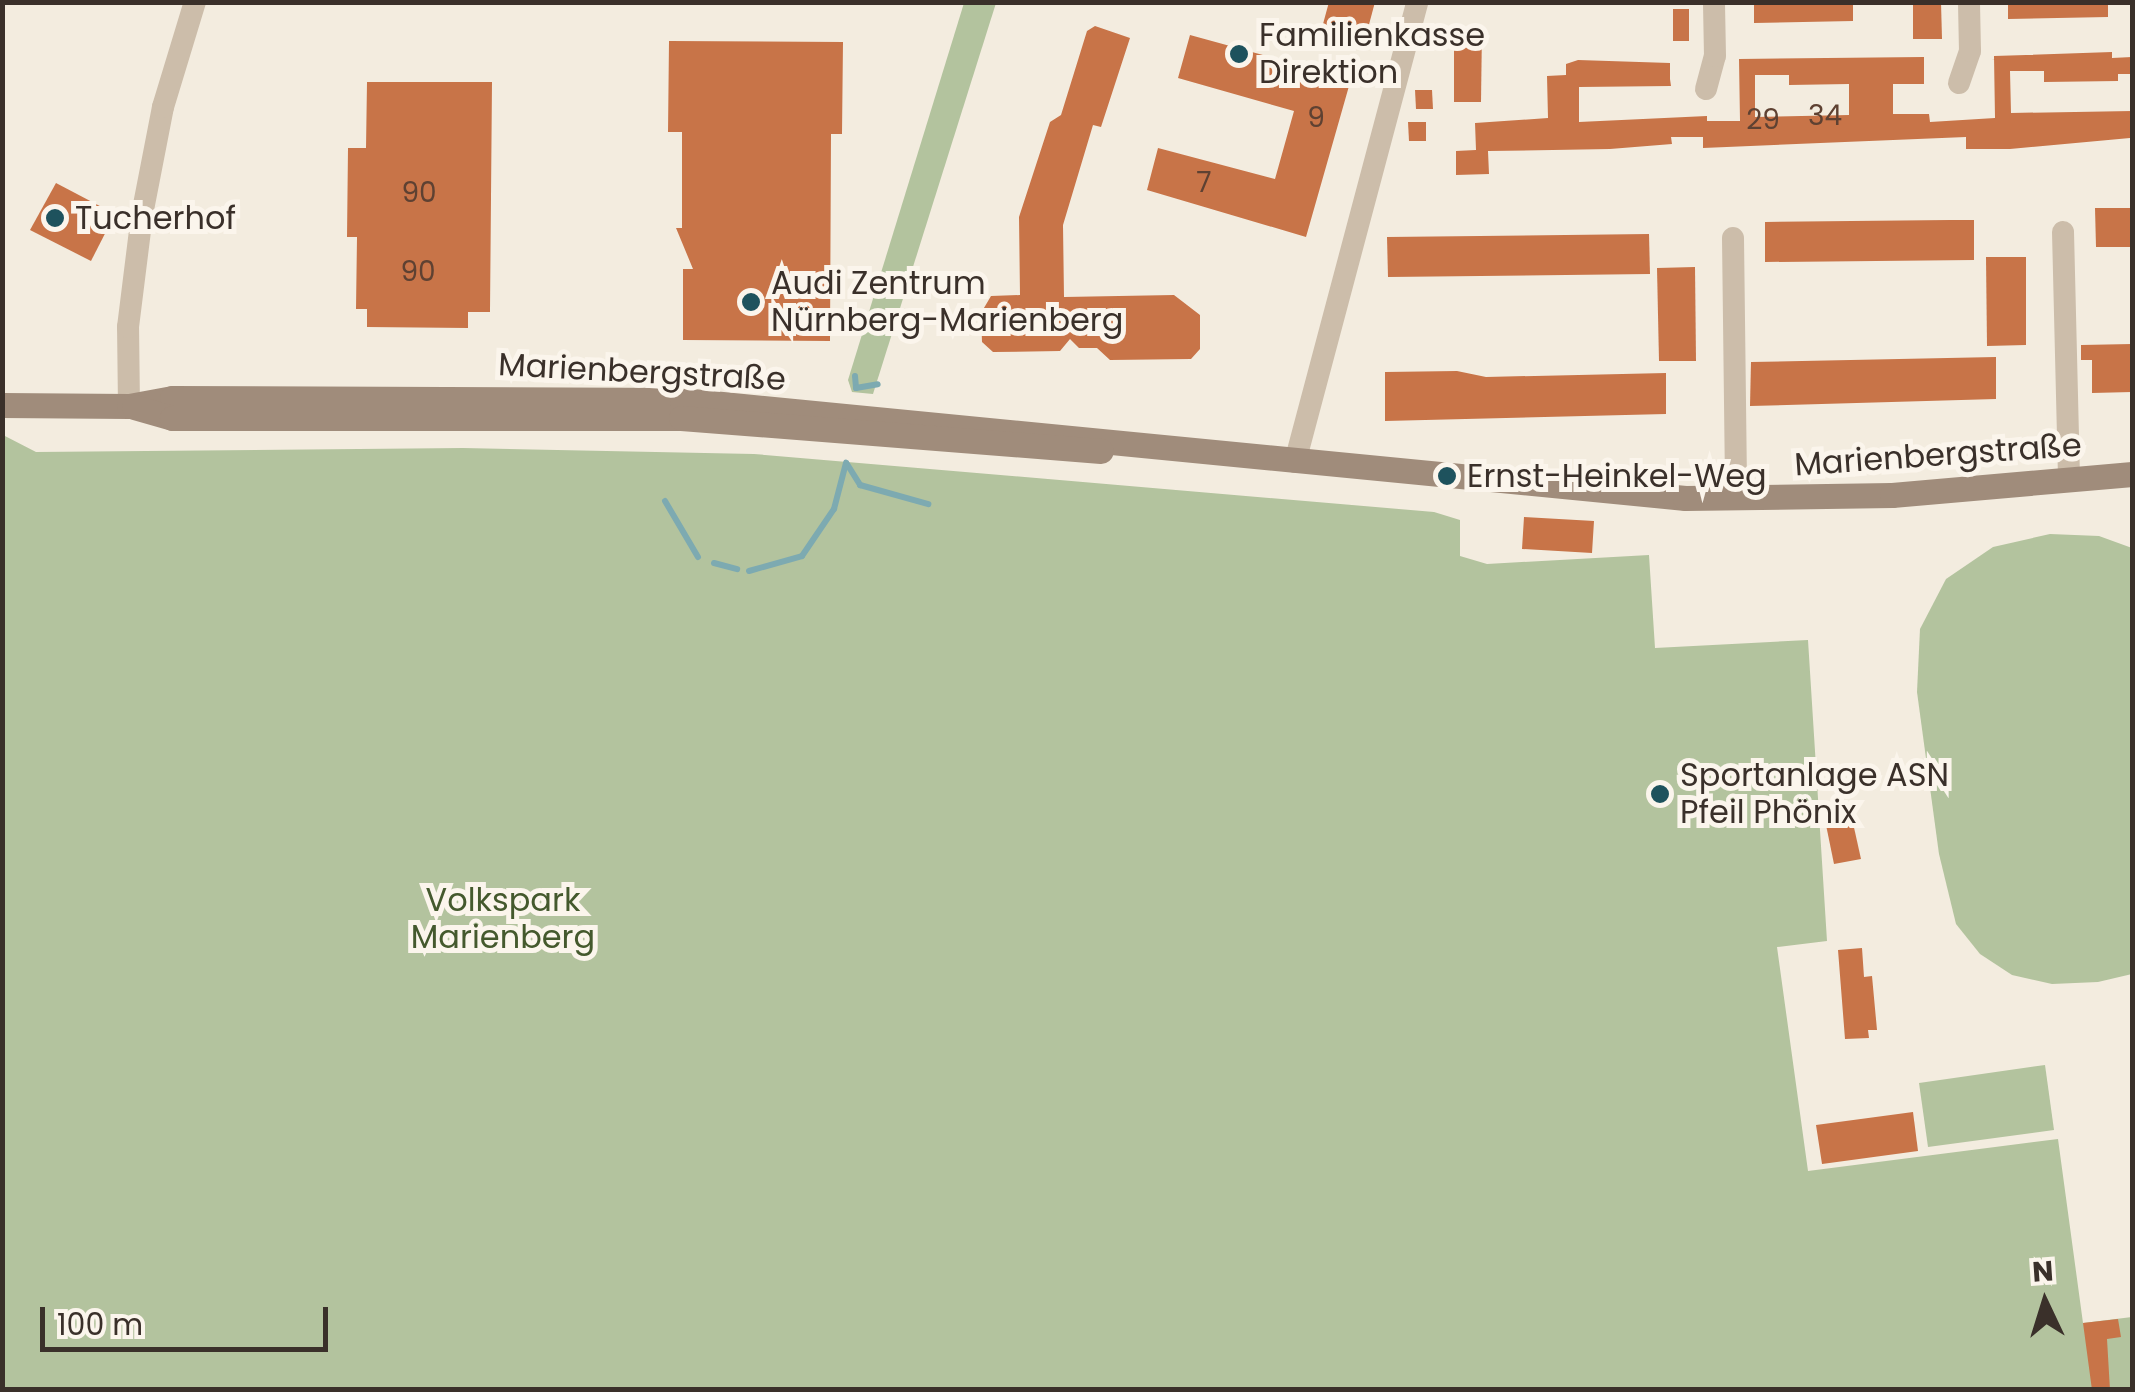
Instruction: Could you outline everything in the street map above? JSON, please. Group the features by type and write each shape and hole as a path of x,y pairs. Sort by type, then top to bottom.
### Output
{"main road":[{"name":"Marienbergstraße","path":"2,405 130,406 172,398 575,396 1004,427 1150,450 1736,499 2132,474"},
{"path":"554,415 575,396"},
{"name":"Marienbergstraße","path":"130,406 172,418 554,415 692,419 1059,452 1150,450"}],"street":[{"path":"130,406 128,327 139,234 163,107 196,2"},
{"path":"1295,462 1416,2"},
{"path":"1706,89 1715,56 1714,2"},
{"path":"1959,83 1970,51 1969,2"},
{"path":"2063,232 2069,480"},
{"path":"1733,238 1736,499"}],"green space":[{"path":"964,3 996,3 873,394 852,392 848,380"},
{"name":"Volkspark Marienberg","path":"3,435 36,452 463,448 754,454 1434,512 1460,520 1460,556 1487,564 1649,555 1655,648 1808,640 1827,941 1777,947 1808,1171 2058,1139 2083,1323 2132,1317 2132,1390 3,1389"},
{"path":"2050,534 2099,536 2132,548 2132,974 2098,982 2052,984 2012,975 1980,954 1956,924 1939,854 1917,692 1920,629 1946,579 1993,547"},
{"path":"2045,1065 2054,1130 1928,1147 1919,1083"}],"building":[{"path":"1329,2 1375,2 1363,47 1320,35"},
{"path":"1754,2 1853,2 1853,21 1754,23"},
{"path":"1913,2 1941,2 1942,39 1913,39"},
{"path":"2008,2 2108,2 2108,17 2008,19"},
{"path":"1673,9 1689,9 1689,41 1673,41"},
{"path":"1095,26 1130,38 1101,127 1093,125 1063,225 1064,297 1174,295 1200,315 1200,349 1191,359 1110,360 1097,348 1079,348 1070,339 1060,351 993,352 982,342 981,313 991,296 1020,295 1019,217 1050,122 1061,115 1087,31"},
{"path":"1454,28 1482,28 1481,102 1454,102"},
{"path":"1190,35 1351,79 1306,237 1147,190 1158,148 1275,179 1294,111 1178,78"},
{"path":"669,41 843,42 842,134 831,134 830,341 683,340 683,269 693,269 676,228 682,228 682,132 668,132"},
{"path":"2112,52 2112,58 2132,57 2132,74 2118,74 2118,81 2044,82 2044,71 2010,71 2011,113 2132,111 2130,138 1966,149 1966,137 1703,148 1703,137 1671,137 1672,144 1610,149 1488,151 1489,174 1456,175 1456,151 1476,150 1475,123 1548,118 1547,76 1566,75 1566,64 1578,60 1670,63 1671,86 1579,87 1579,122 1707,116 1707,121 1740,121 1739,59 1924,57 1924,84 1893,84 1893,114 1929,114 1930,122 1995,118 1994,56","holes":["1755,75 1789,75 1789,85 1849,84 1849,115 1755,117"]},
{"path":"367,82 492,82 490,312 468,312 468,328 367,327 367,309 356,309 357,237 347,237 348,148 366,148"},
{"path":"1415,90 1432,90 1433,109 1416,109"},
{"path":"1408,122 1426,122 1426,141 1409,141"},
{"path":"56,183 115,214 91,261 30,230"},
{"path":"2095,208 2132,208 2132,247 2096,247"},
{"path":"1974,220 1974,260 1765,262 1765,222"},
{"path":"1649,234 1650,274 1388,277 1387,237"},
{"path":"1986,257 2026,257 2026,345 1987,346"},
{"path":"1695,267 1696,361 1659,361 1657,268"},
{"path":"2132,344 2132,392 2092,393 2092,360 2081,360 2081,345"},
{"path":"1996,357 1996,399 1750,406 1751,362"},
{"path":"1457,371 1486,377 1666,373 1666,414 1385,421 1385,372"},
{"path":"1524,517 1594,521 1592,553 1522,549"},
{"path":"1851,814 1861,859 1834,864 1825,820"},
{"path":"1862,948 1864,977 1872,976 1877,1030 1868,1030 1869,1038 1845,1039 1838,950"},
{"path":"1913,1112 1918,1151 1822,1164 1816,1125"},
{"path":"2118,1319 2121,1337 2107,1339 2110,1390 2092,1390 2083,1323"}],"waterway":[{"path":"855,376 856,388 878,384"},
{"path":"749,571 802,556 834,509 846,463"},
{"path":"847,464 860,485 928,504"},
{"path":"665,501 698,557"},
{"path":"714,563 737,569"}],"place":[{"name":"Familienkasse Direktion","path":"1239,54"},
{"name":"Tucherhof","path":"55,218"},
{"name":"Audi Zentrum Nürnberg-Marienberg","path":"751,302"},
{"name":"Ernst-Heinkel-Weg","path":"1447,476"},
{"name":"Sportanlage ASN Pfeil Phönix","path":"1660,794"}]}
